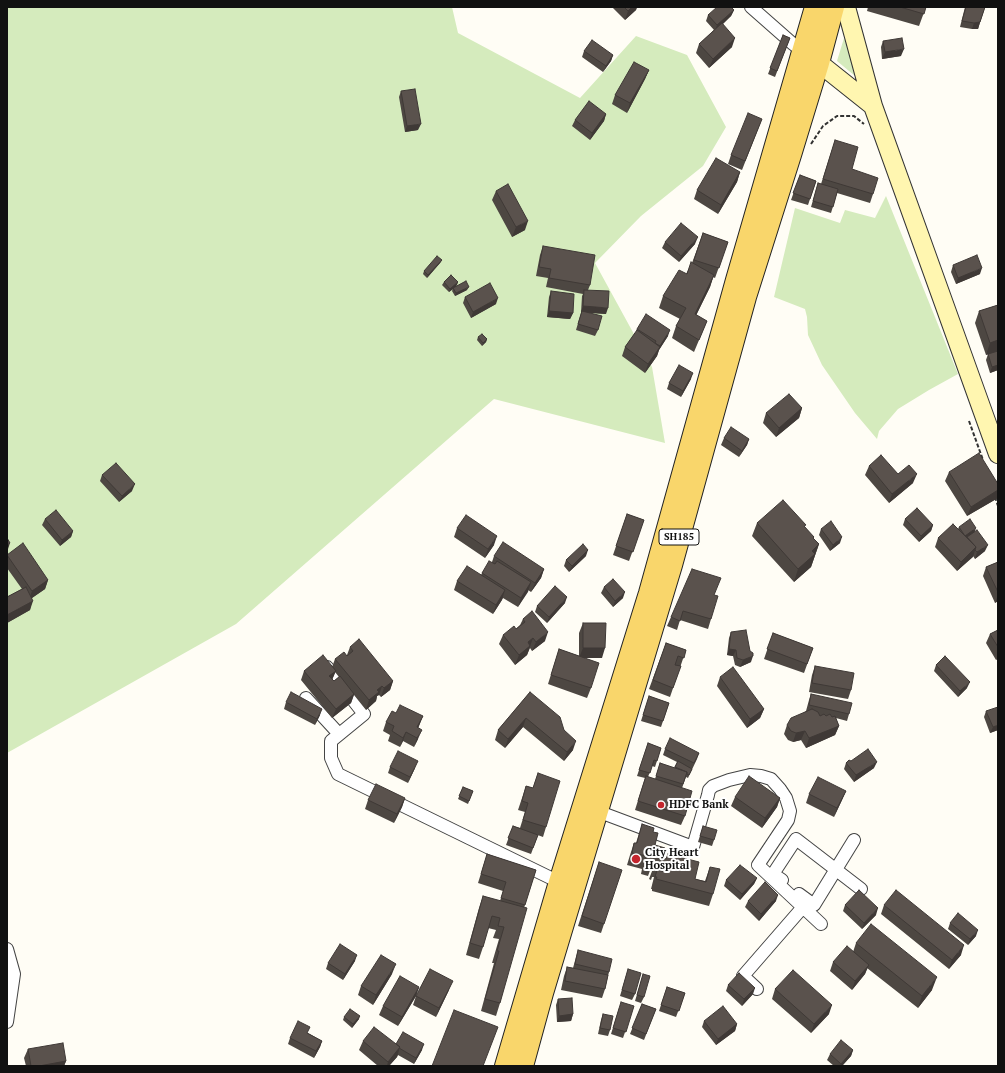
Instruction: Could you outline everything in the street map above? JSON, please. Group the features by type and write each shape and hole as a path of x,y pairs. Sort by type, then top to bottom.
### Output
{"main road":[{"name":"SH185","path":"521,1054 559,882 649,593 736,280 815,7"},
{"name":"SH185","path":"505,1066 521,1054 543,994 672,565 746,297 819,63 834,7"}],"street":[{"path":"751,7 803,51 873,106"},
{"path":"846,7 873,106 998,454"},
{"path":"327,667 364,714 331,741 331,758 338,774 559,882"},
{"path":"306,698 339,734"},
{"path":"597,811 694,847 709,790 714,786 728,780 750,775 761,776 771,780 786,798 790,811 788,820 758,865 821,924"},
{"path":"782,828 861,889"},
{"path":"796,839 773,874 814,905 854,840"},
{"path":"757,989 743,976 803,907"},
{"path":"7,949 14,974 7,1022"}],"green space":[{"path":"7,7 452,7 458,33 580,98 636,36 687,55 726,127 703,166 641,216 595,263 652,367 665,443 494,399 236,624 7,753"},
{"path":"844,38 861,81 837,61"},
{"path":"886,196 958,374 898,409 879,431 877,439 855,413 822,365 808,335 805,309 774,297 795,208 840,223 845,210 875,218"}],"building":[{"path":"624,7 632,7 628,11"},
{"path":"717,7 731,7 734,10 717,25 708,15"},
{"path":"900,7 926,7 924,14"},
{"path":"966,7 985,7 980,22 974,23 962,21"},
{"path":"722,23 735,38 713,59 699,44"},
{"path":"783,35 790,38 777,71 770,68"},
{"path":"902,38 904,49 885,52 883,41"},
{"path":"592,40 613,55 606,66 584,51"},
{"path":"634,62 649,70 630,103 615,95"},
{"path":"415,89 421,124 407,126 401,91"},
{"path":"589,101 606,114 592,133 575,120"},
{"path":"748,113 762,119 745,161 731,155"},
{"path":"835,140 858,147 852,169 878,178 873,194 823,179"},
{"path":"716,158 740,172 721,205 697,190"},
{"path":"800,175 816,181 810,199 793,193"},
{"path":"818,183 838,189 833,207 813,201"},
{"path":"508,184 528,221 516,227 496,191"},
{"path":"681,223 698,237 681,256 665,242"},
{"path":"703,233 728,242 719,268 694,260"},
{"path":"543,246 595,255 590,285 549,278 551,269 539,267"},
{"path":"977,255 982,268 958,278 953,265"},
{"path":"437,256 442,260 428,275 424,271"},
{"path":"691,262 714,275 695,314 707,321 699,340 676,326 686,308 663,296 679,270 687,274"},
{"path":"451,275 458,282 450,289 444,282"},
{"path":"466,281 469,287 456,293 453,288"},
{"path":"490,283 498,298 473,312 465,297"},
{"path":"584,290 609,291 608,308 583,306"},
{"path":"551,291 574,294 573,313 549,311"},
{"path":"998,305 998,340 990,343 979,311"},
{"path":"582,311 602,316 598,330 578,324"},
{"path":"646,314 670,330 660,346 655,343 656,341 637,329"},
{"path":"637,330 660,347 648,364 625,347"},
{"path":"482,334 487,339 483,343 478,337"},
{"path":"998,351 998,365 992,367 988,354"},
{"path":"679,365 693,373 683,391 669,383"},
{"path":"789,394 802,408 779,428 766,413"},
{"path":"731,427 749,439 742,451 724,438"},
{"path":"979,453 998,484 998,490 971,507 949,472"},
{"path":"881,455 898,474 909,465 917,474 892,494 869,466"},
{"path":"116,463 135,484 122,496 102,475"},
{"path":"783,500 806,525 804,526 819,544 812,551 815,554 798,569 757,523"},
{"path":"917,508 933,525 921,536 905,519"},
{"path":"56,510 73,531 62,540 45,519"},
{"path":"627,514 644,520 633,552 616,546"},
{"path":"466,515 497,536 488,549 457,528"},
{"path":"970,519 976,528 965,536 959,527"},
{"path":"831,521 842,537 833,545 821,529"},
{"path":"953,524 976,547 961,562 938,538"},
{"path":"977,530 988,545 977,552 975,550 976,547 967,537"},
{"path":"7,538 10,543 7,545"},
{"path":"503,542 544,569 535,583 494,556"},
{"path":"23,543 48,580 32,591 7,555"},
{"path":"583,544 588,550 572,566 566,560"},
{"path":"489,561 495,564 497,561 531,582 521,598 482,573"},
{"path":"998,562 998,592 986,567"},
{"path":"467,566 505,590 496,605 457,581"},
{"path":"692,569 721,578 714,595 718,596 711,619 683,611 680,621 671,617"},
{"path":"613,579 625,592 615,601 604,587"},
{"path":"555,586 567,597 549,617 537,606"},
{"path":"26,587 33,601 7,615 7,597"},
{"path":"532,611 548,632 536,642 533,638 528,642 530,646 519,655 503,635 514,626 516,629 525,622 523,619"},
{"path":"583,623 606,623 605,648 583,648"},
{"path":"746,630 750,651 753,653 753,656 743,660 737,658 736,650 729,649 731,632"},
{"path":"998,630 998,647 990,634"},
{"path":"773,633 813,648 807,664 767,649"},
{"path":"359,639 393,681 384,688 382,686 377,690 379,692 369,700 335,659 344,652 347,656 353,651 350,647"},
{"path":"666,643 686,650 684,658 678,656 675,665 681,666 673,688 653,680"},
{"path":"559,649 599,663 591,688 551,675"},
{"path":"323,655 336,671 329,676 334,681 340,676 354,694 336,709 304,671"},
{"path":"945,656 970,682 960,691 936,665"},
{"path":"815,666 854,673 851,690 812,683"},
{"path":"733,667 764,709 750,719 720,677"},
{"path":"291,692 322,709 317,719 286,702"},
{"path":"530,692 560,717 564,730 576,741 567,752 526,718 508,739 498,730"},
{"path":"811,694 852,703 849,714 809,705"},
{"path":"649,696 669,703 663,721 643,715"},
{"path":"400,705 423,716 417,727 422,730 417,738 406,732 403,738 392,731 394,726 386,722 392,711 396,713"},
{"path":"998,707 998,725 993,727 986,711"},
{"path":"812,709 818,712 820,716 830,714 832,717 835,716 839,726 809,738 805,731 796,733 791,731 787,725 791,718"},
{"path":"670,738 699,753 694,763 665,749"},
{"path":"648,743 661,748 657,761 654,760 650,773 639,770"},
{"path":"868,749 877,762 856,775 846,763"},
{"path":"398,751 418,761 410,777 390,767"},
{"path":"678,761 692,769 689,775 687,772 675,767"},
{"path":"660,763 687,772 683,784 656,776"},
{"path":"538,773 560,781 546,827 523,820 528,803 522,801 526,786 533,788"},
{"path":"646,776 692,791 685,816 638,801"},
{"path":"749,776 780,798 765,818 735,797"},
{"path":"818,777 846,791 837,808 809,794"},
{"path":"376,784 405,798 397,814 368,800"},
{"path":"463,787 473,791 469,801 459,796"},
{"path":"642,824 654,828 653,832 658,833 655,845 665,848 664,855 655,853 653,863 645,861 647,856 632,853 634,843 637,843"},
{"path":"513,826 538,835 533,848 508,838"},
{"path":"703,826 717,830 714,840 700,836"},
{"path":"487,854 536,870 525,905 501,898 506,882 481,874"},
{"path":"668,854 699,862 695,879 706,882 710,867 720,869 713,894 656,879 657,877 655,877 657,870 665,872 665,869 660,868 661,866 657,865 656,868 654,867 655,861 662,863 663,858 666,859"},
{"path":"599,862 622,870 604,924 582,916"},
{"path":"740,865 757,878 742,894 726,880"},
{"path":"765,882 778,895 761,914 748,901"},
{"path":"859,890 878,908 864,923 845,905"},
{"path":"896,890 964,945 952,960 884,905"},
{"path":"483,896 527,908 500,1003 485,999 499,951 497,951 504,927 498,926 500,918 492,916 483,947 470,943"},
{"path":"958,913 978,930 970,939 950,923"},
{"path":"871,924 937,977 922,996 856,943"},
{"path":"340,944 357,955 345,974 328,963"},
{"path":"847,946 869,965 855,981 833,962"},
{"path":"578,950 612,959 609,972 575,964"},
{"path":"381,955 396,964 376,995 361,986"},
{"path":"567,967 608,975 605,989 565,981"},
{"path":"430,969 453,981 439,1008 416,996"},
{"path":"628,969 641,973 635,994 622,990"},
{"path":"793,970 832,1005 814,1024 775,989"},
{"path":"739,973 755,988 744,999 728,985"},
{"path":"643,974 650,976 644,997 637,995"},
{"path":"400,976 419,987 402,1017 383,1006"},
{"path":"667,987 685,993 679,1011 661,1005"},
{"path":"572,998 573,1014 559,1016 558,999"},
{"path":"621,1002 634,1006 626,1032 613,1028"},
{"path":"642,1004 656,1009 646,1034 632,1028"},
{"path":"723,1006 737,1024 718,1039 704,1021"},
{"path":"350,1009 360,1016 353,1024 344,1017"},
{"path":"454,1010 498,1027 483,1066 432,1066"},
{"path":"603,1014 613,1016 610,1030 600,1028"},
{"path":"298,1021 310,1027 307,1033 322,1041 316,1051 290,1038"},
{"path":"374,1027 400,1047 388,1062 363,1041"},
{"path":"403,1032 424,1044 416,1058 399,1048 400,1047 396,1044"},
{"path":"841,1040 853,1050 841,1064 830,1054"},
{"path":"63,1043 66,1061 31,1066 28,1049"}],"place":[{"name":"HDFC Bank","path":"661,805"},
{"name":"City Heart Hospital","path":"636,859"}]}
